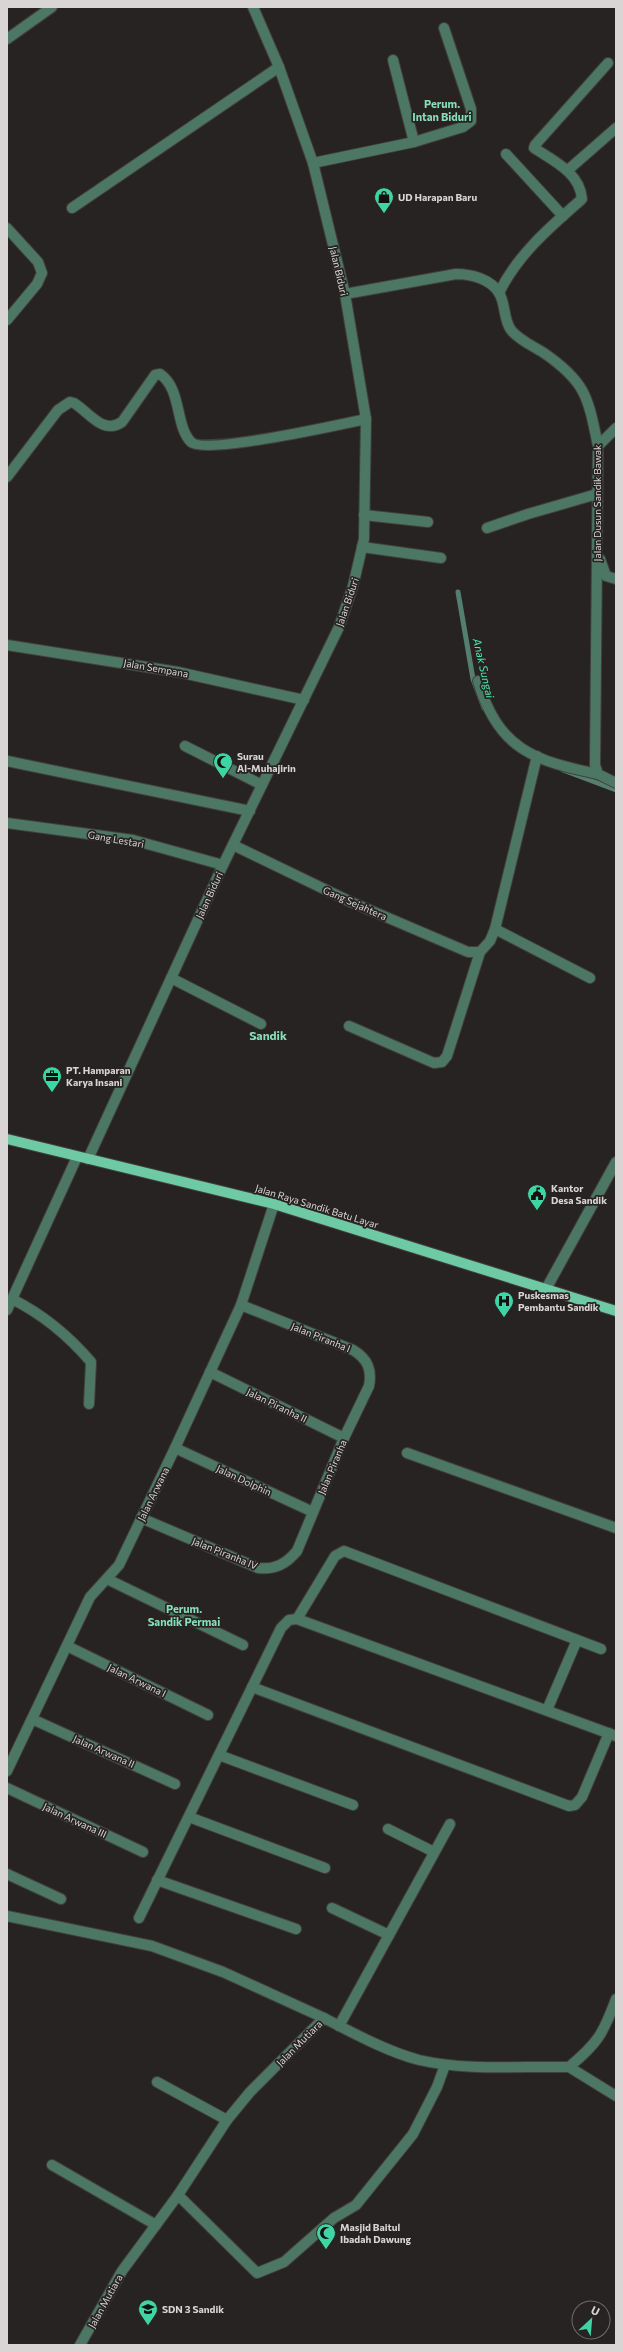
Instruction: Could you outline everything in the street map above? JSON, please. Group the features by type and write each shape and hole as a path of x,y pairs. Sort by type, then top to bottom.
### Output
{"main road":[{"name":"Jalan Raya Sandik Batu Layar","path":"7,1139 274,1204 616,1311"}],"street":[{"path":"7,39 52,7"},
{"name":"Jalan Biduri","path":"88,1159 223,865 339,627 353,586 362,547 366,419 345,294 313,163 280,67 253,7"},
{"path":"313,163 414,142 463,127 471,121 471,109 444,28"},
{"path":"393,60 414,142"},
{"path":"345,294 456,274 468,274 478,278 488,283 499,293 515,266 534,244 582,199 582,191 568,170 534,148 535,145 608,63"},
{"path":"72,208 280,67"},
{"path":"568,170 616,128"},
{"path":"506,154 563,216"},
{"path":"7,228 38,262 42,273 36,284 7,320"},
{"name":"Jalan Dusun Sandik Bawak","path":"499,293 503,311 511,330 573,375 581,385 589,402 598,446 595,765 598,774"},
{"path":"7,477 58,410 66,404 74,403 99,422 108,427 115,427 122,422 154,375 160,374 170,383 186,434 190,442 196,445 212,446 257,440 366,419"},
{"path":"598,446 616,428"},
{"path":"487,528 528,514 598,494"},
{"path":"364,515 428,522"},
{"path":"362,547 441,558"},
{"path":"598,551 606,576 616,579"},
{"name":"Jalan Sempana","path":"7,645 178,672 304,700"},
{"path":"478,681 484,702 502,731 517,746 536,759 598,774 616,783"},
{"path":"185,746 262,785"},
{"path":"349,1026 434,1063 442,1062 447,1056 480,952 490,941 495,929 536,759"},
{"path":"7,762 250,811"},
{"name":"Gang Lestari","path":"7,823 133,840 223,865"},
{"name":"Gang Sejahtera","path":"233,845 358,905 468,952 480,952"},
{"path":"495,929 590,978"},
{"path":"172,978 262,1024"},
{"path":"7,1310 77,1157"},
{"path":"546,1289 616,1162"},
{"name":"Jalan Arwana","path":"7,1771 90,1598 119,1565 175,1448 240,1305 274,1204"},
{"path":"12,1299 36,1311 71,1338 91,1362 89,1404"},
{"name":"Jalan Piranha I","path":"240,1305 354,1350 362,1355 368,1363 371,1377 366,1393"},
{"name":"Jalan Piranha II","path":"210,1372 344,1438"},
{"name":"Jalan Piranha","path":"301,1542 344,1438 366,1393"},
{"name":"Jalan Dolphin","path":"175,1448 313,1512"},
{"path":"407,1453 616,1528"},
{"name":"Jalan Piranha IV","path":"141,1518 265,1569 278,1567 289,1560 301,1542"},
{"path":"297,1619 335,1556 344,1551 601,1649"},
{"path":"106,1579 243,1645"},
{"path":"138,1918 281,1628 289,1620 297,1619 613,1735 582,1797 575,1805 569,1806 252,1687"},
{"path":"547,1710 577,1640"},
{"name":"Jalan Arwana I","path":"67,1646 208,1715"},
{"name":"Jalan Arwana II","path":"32,1719 175,1784"},
{"path":"219,1755 353,1805"},
{"name":"Jalan Arwana III","path":"7,1788 143,1852"},
{"path":"189,1817 324,1868"},
{"path":"338,2026 450,1824"},
{"path":"388,1829 434,1852"},
{"path":"7,1874 61,1899"},
{"path":"157,1880 296,1929"},
{"path":"332,1908 389,1935"},
{"path":"7,1916 152,1946 223,1972 324,2018"},
{"path":"616,1999 602,2035 588,2051 569,2067 616,2096"},
{"name":"Jalan Mutiara","path":"80,2345 122,2271 178,2195 227,2120 250,2092 324,2018 338,2026 402,2055 445,2065 569,2067"},
{"path":"178,2195 257,2273 276,2266 284,2262 334,2218 356,2206 412,2134 437,2087 445,2065"},
{"path":"157,2082 227,2120"},
{"path":"52,2165 156,2225"}],"waterway":[{"name":"Anak Sungai","path":"458,592 473,679 484,708"},
{"name":"Anak Sungai","path":"563,770 616,790"}],"place":[{"name":"UD Harapan Baru","path":"384,214"},
{"name":"Surau Al-Muhajirin","path":"223,779"},
{"name":"PT. Hamparan Karya Insani","path":"52,1093"},
{"name":"Kantor Desa Sandik","path":"537,1211"},
{"name":"Puskesmas Pembantu Sandik","path":"504,1318"},
{"name":"Masjid Baitul Ibadah Dawung","path":"326,2250"},
{"name":"SDN 3 Sandik","path":"148,2326"}],"district":[{"name":"Perum. Intan Biduri","path":"442,109"},
{"name":"Sandik","path":"268,1035"},
{"name":"Perum. Sandik Permai","path":"184,1614"}]}
